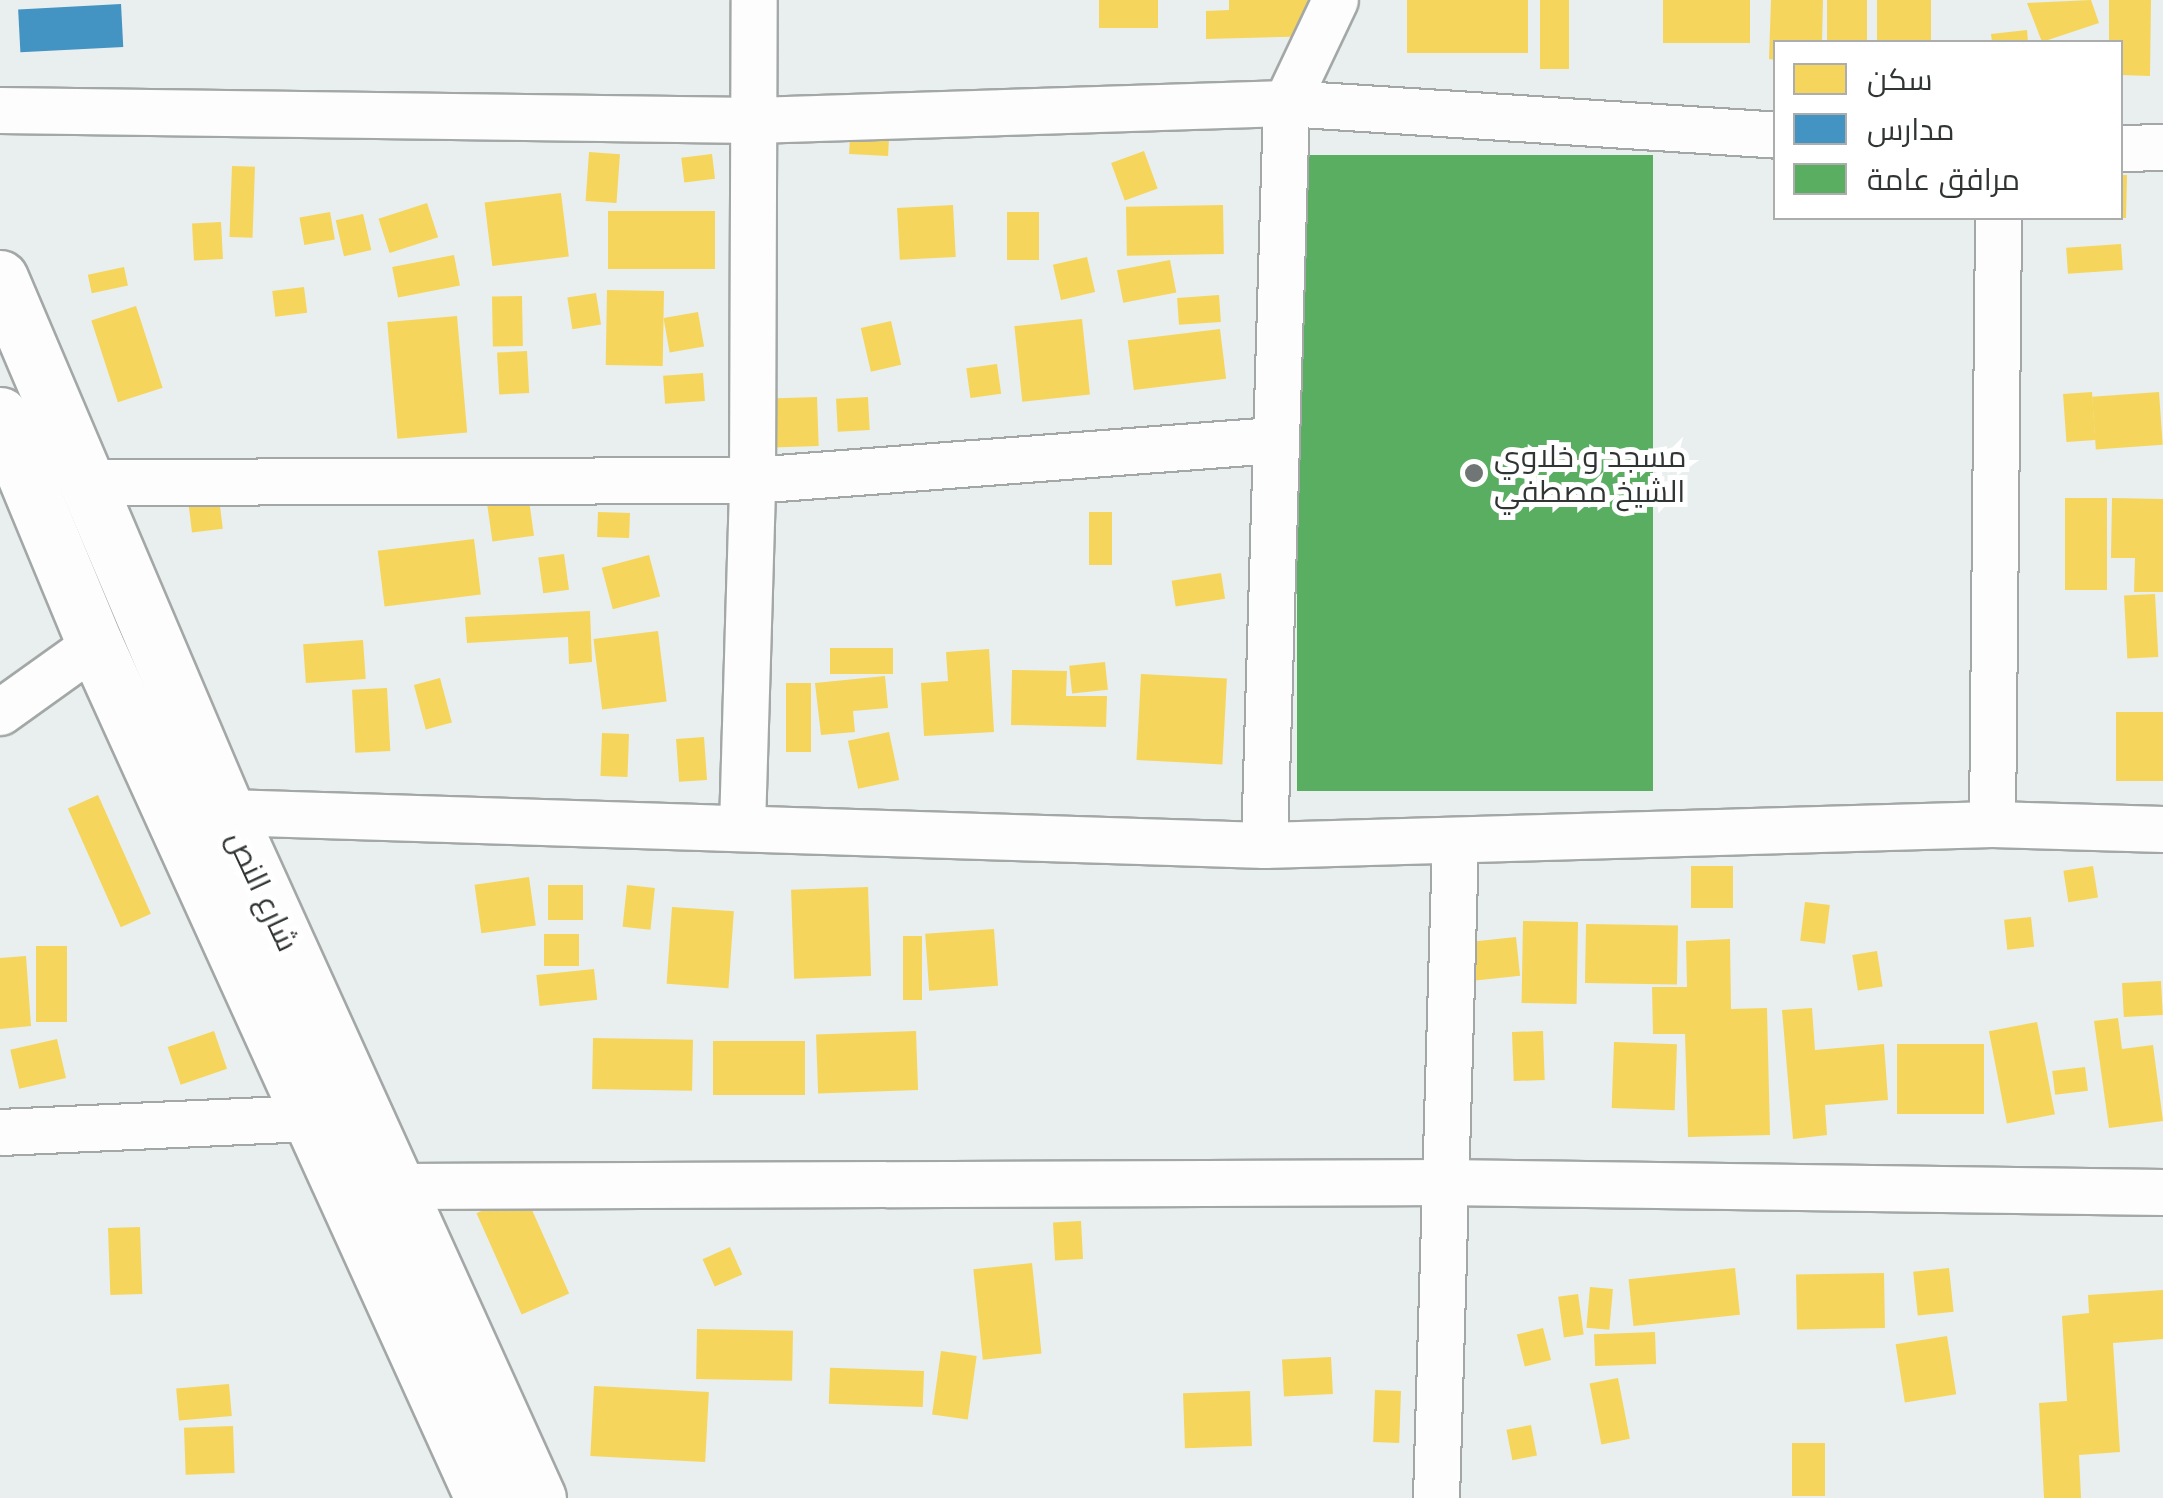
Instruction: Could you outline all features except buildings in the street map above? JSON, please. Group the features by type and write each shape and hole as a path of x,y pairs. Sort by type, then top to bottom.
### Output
{"main road":[{"name":"شارع النص","path":"0,278 90,482 227,812 538,1498"},
{"name":"شارع النص","path":"0,416 94,644 484,1498"}],"street":[{"path":"742,826 752,480 754,0"},
{"path":"1264,845 1273,440 1286,103 1335,0"},
{"path":"0,110 754,120 1286,103 1773,134"},
{"path":"2123,148 2163,148"},
{"path":"1992,824 1998,220"},
{"path":"90,482 752,480 1273,440"},
{"path":"0,712 94,644"},
{"path":"227,812 1264,845 1992,824 2163,829"},
{"path":"1436,1498 1455,842"},
{"path":"0,1132 313,1118"},
{"path":"398,1186 1443,1182 2163,1192"}],"place":[{"name":"مسجد و خلاوي الشيخ مصطفي","path":"1474,473"}]}
